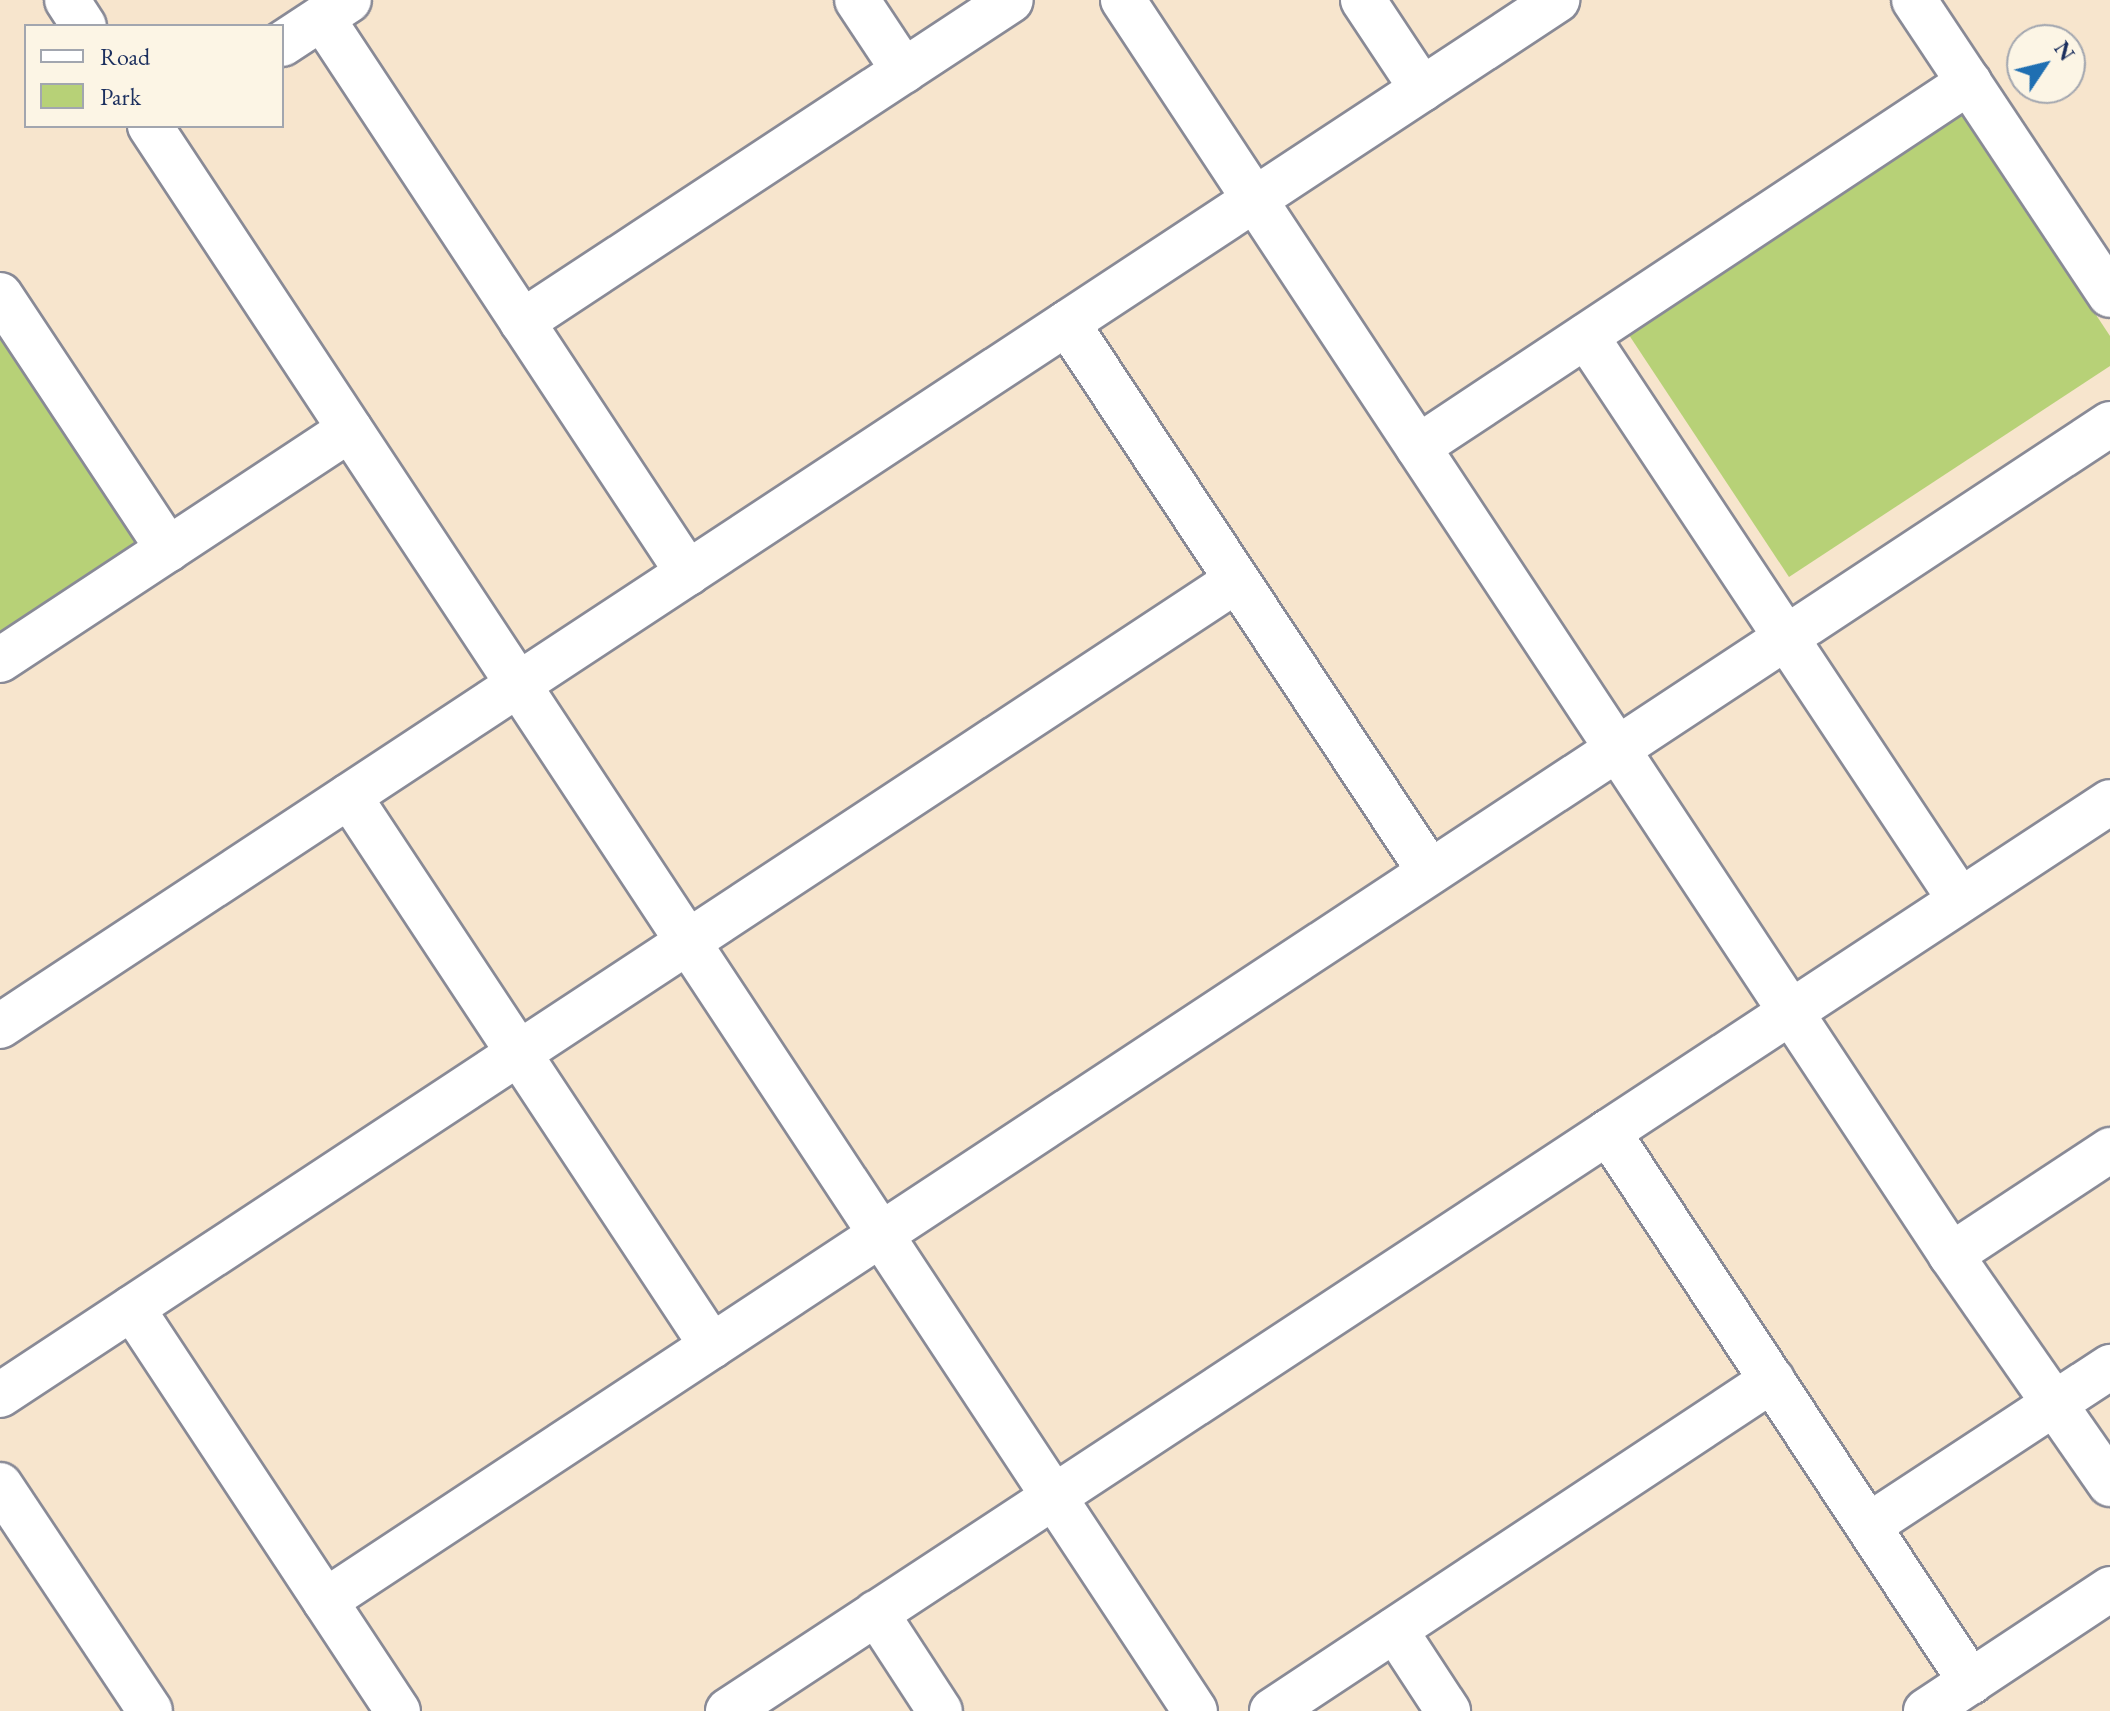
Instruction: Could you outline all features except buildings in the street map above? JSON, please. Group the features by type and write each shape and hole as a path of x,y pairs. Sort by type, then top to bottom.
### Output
{"street":[{"path":"67,0 83,24"},
{"path":"857,0 904,71"},
{"path":"522,322 1011,0"},
{"path":"1123,0 1951,1255 2052,1405 2110,1484"},
{"path":"1363,0 1422,89"},
{"path":"0,1026 1557,0"},
{"path":"1914,0 2110,295"},
{"path":"284,43 335,9 522,322 688,573"},
{"path":"1418,447 1969,82"},
{"path":"154,128 1195,1711"},
{"path":"0,295 168,549"},
{"path":"1067,323 1430,872"},
{"path":"1586,336 1960,900"},
{"path":"325,1601 2110,424"},
{"path":"0,660 350,429"},
{"path":"0,1395 1237,580"},
{"path":"349,796 712,1346"},
{"path":"728,1711 2110,802"},
{"path":"1608,1132 1971,1682"},
{"path":"1951,1255 2110,1150"},
{"path":"132,1308 398,1711"},
{"path":"1868,1526 2110,1367"},
{"path":"1272,1711 1772,1380"},
{"path":"0,1485 150,1711"},
{"path":"1926,1711 2110,1589"},
{"path":"876,1613 940,1711"},
{"path":"1395,1630 1448,1711"}],"green space":[{"path":"1962,112 2110,336 2110,366 1789,577 1627,332"},
{"path":"0,306 154,540 0,642"}]}
